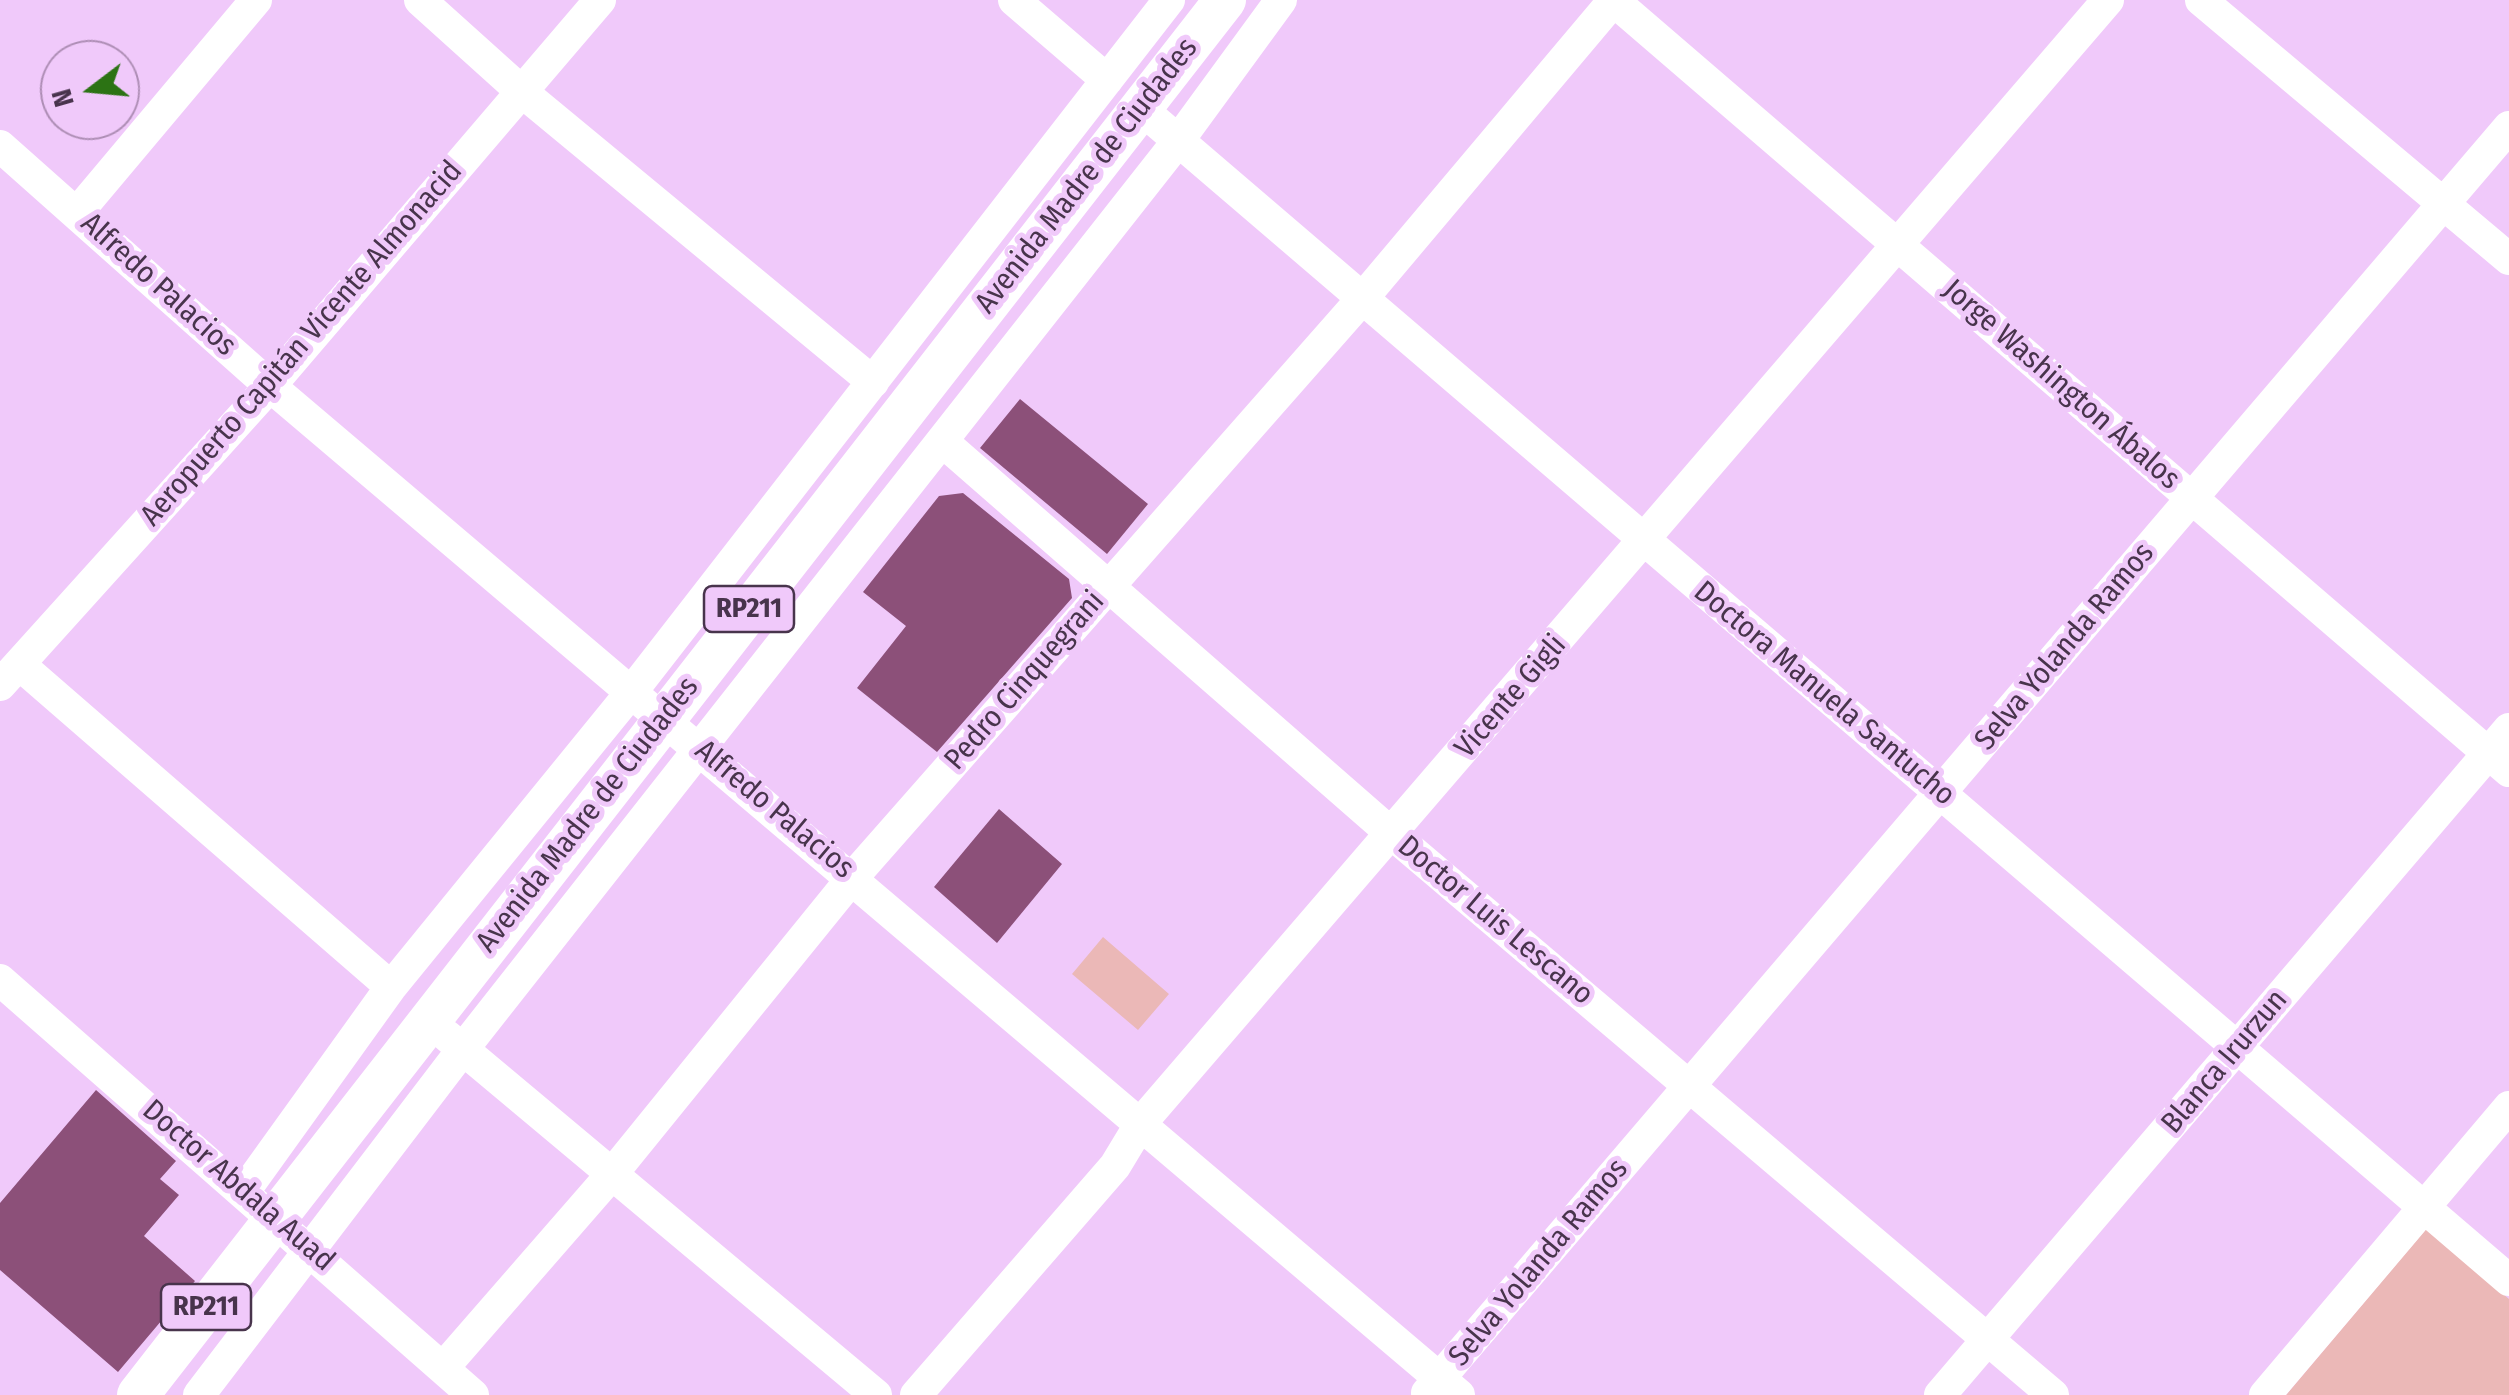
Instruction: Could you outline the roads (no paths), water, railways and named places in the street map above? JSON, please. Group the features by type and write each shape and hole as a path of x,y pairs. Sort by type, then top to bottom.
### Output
{"main road":[{"name":"Avenida Madre de Ciudades","path":"138,1395 258,1206 428,1021 665,717 1123,94 1225,0"}],"street":[{"path":"77,213 256,0"},
{"path":"420,0 521,91 873,382"},
{"name":"Aeropuerto Capitán Vicente Almonacid","path":"9,675 270,386 600,0"},
{"name":"Doctora Manuela Santucho","path":"1014,0 2509,1280"},
{"path":"258,1206 391,987 633,690 873,382 1123,94 1169,0"},
{"path":"199,1395 463,1049 1178,141 1280,0"},
{"name":"Jorge Washington Ábalos","path":"1614,0 2192,498 2502,751"},
{"name":"Pedro Cinquegrani","path":"442,1368 612,1174 853,878 1362,299 1614,0"},
{"name":"Vicente Gigli","path":"916,1395 1115,1166 1141,1123 2108,0"},
{"path":"2201,0 2509,259"},
{"name":"Selva Yolanda Ramos","path":"1442,1390 1690,1086 2509,127"},
{"name":"Alfredo Palacios","path":"0,146 270,386 1141,1123 1442,1390"},
{"name":"Doctor Luis Lescano","path":"942,441 1392,834 2053,1395"},
{"path":"9,675 391,987"},
{"name":"Blanca Irurzun","path":"1940,1395 2238,1047 2502,751"},
{"name":"Doctor Abdala Auad","path":"4,992 313,1250 474,1395"},
{"path":"428,1021 876,1395"},
{"path":"2264,1395 2509,1107"}]}
